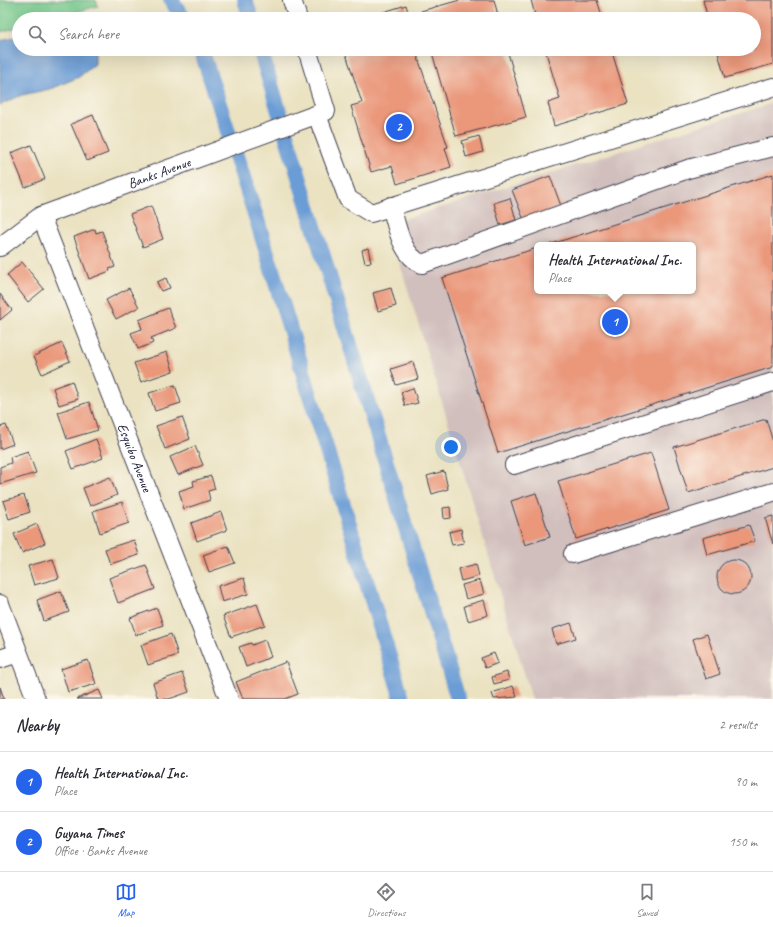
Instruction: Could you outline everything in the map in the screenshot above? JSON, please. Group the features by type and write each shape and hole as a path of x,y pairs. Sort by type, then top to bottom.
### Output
{"street":[{"path":"292,0 296,12"},
{"path":"309,56 322,113 348,198 371,212 773,87"},
{"name":"Banks Avenue","path":"0,247 41,216 322,113"},
{"path":"391,206 403,246 414,261 422,264 688,169 773,147"},
{"name":"Esquibo Avenue","path":"41,216 229,699"},
{"path":"514,465 773,382"},
{"path":"573,554 773,492"},
{"path":"0,604 36,699"},
{"path":"0,659 18,653"}],"shaded area":[{"path":"773,103 773,699 532,699 388,224"}],"green space":[{"path":"0,0 96,0 98,6 75,12 12,12 12,29 0,32"}],"water":[{"path":"12,37 12,56 95,56 95,64 79,77 50,89 22,95 0,105 0,40"}],"building":[{"path":"460,0 494,0 497,12 421,12"},
{"path":"531,0 597,0 601,12 534,12"},
{"path":"703,0 773,0 773,64 725,78 719,56 761,56 761,12 706,12"},
{"path":"406,5 408,12 384,12"},
{"path":"347,56 417,56 448,147 445,148 451,167 397,184 392,166 371,172 351,106 362,103"},
{"path":"433,56 509,56 526,117 456,136"},
{"path":"547,56 613,56 628,104 554,126 548,103 560,99"},
{"path":"93,115 108,153 87,161 71,124"},
{"path":"479,136 483,152 466,157 462,141"},
{"path":"31,145 45,179 25,187 11,153"},
{"path":"773,174 773,367 498,453 442,278 534,249 534,294 696,294 696,242 558,242"},
{"path":"550,176 561,206 524,220 512,190"},
{"path":"510,198 516,220 500,225 494,203"},
{"path":"151,206 163,239 143,247 130,214"},
{"path":"95,229 96,233 102,231 115,267 109,269 110,271 89,279 74,237"},
{"path":"368,248 371,262 365,263 362,250"},
{"path":"22,262 44,289 28,302 7,275"},
{"path":"166,278 170,288 161,291 157,282"},
{"path":"129,288 139,307 116,319 106,300"},
{"path":"391,288 396,306 378,311 373,293"},
{"path":"0,294 12,310 0,320"},
{"path":"168,308 176,328 151,338 153,343 138,349 131,333 142,329 139,320"},
{"path":"62,343 70,361 42,374 34,356"},
{"path":"167,352 173,371 141,382 134,363"},
{"path":"413,362 418,379 396,385 391,369"},
{"path":"72,381 78,399 59,405 53,388"},
{"path":"175,385 181,403 155,411 149,393"},
{"path":"413,388 418,403 405,406 401,392"},
{"path":"89,402 98,430 67,439 58,412"},
{"path":"182,417 190,439 165,449 156,426"},
{"path":"766,419 773,442 773,467 688,493 674,447"},
{"path":"6,425 13,444 0,449 0,427"},
{"path":"96,439 103,458 73,469 66,451"},
{"path":"195,446 203,465 178,475 170,457"},
{"path":"28,451 36,473 0,484 0,467 11,463 10,457"},
{"path":"651,453 669,510 576,539 558,481"},
{"path":"444,471 448,489 432,494 427,476"},
{"path":"211,476 215,489 208,491 210,500 184,509 179,491 194,486 193,481"},
{"path":"110,477 117,495 90,506 83,488"},
{"path":"536,493 550,537 525,545 511,501"},
{"path":"24,495 30,512 9,519 3,501"},
{"path":"122,502 129,523 100,533 93,511"},
{"path":"450,507 451,518 444,519 443,508"},
{"path":"221,512 227,530 197,541 191,523"},
{"path":"773,516 773,544 765,518"},
{"path":"37,524 45,543 22,553 14,534"},
{"path":"749,525 755,541 707,555 703,538"},
{"path":"461,529 464,543 452,545 449,532"},
{"path":"134,540 139,555 110,564 105,549"},
{"path":"228,546 235,563 209,572 203,555"},
{"path":"53,559 59,578 34,585 28,566"},
{"path":"734,560 746,565 751,577 746,589 734,594 722,589 717,577 722,565"},
{"path":"476,564 479,576 461,581 458,569"},
{"path":"146,565 155,589 118,603 109,578"},
{"path":"244,578 248,594 222,602 218,586"},
{"path":"480,580 484,594 466,599 462,585"},
{"path":"61,591 69,612 44,621 37,600"},
{"path":"484,600 488,615 468,621 464,606"},
{"path":"257,604 265,625 231,637 223,616"},
{"path":"157,608 163,625 136,635 130,618"},
{"path":"571,623 576,638 556,644 552,629"},
{"path":"171,634 178,655 148,665 141,645"},
{"path":"707,634 720,674 706,679 693,639"},
{"path":"265,640 271,657 246,667 239,647 251,643 252,645"},
{"path":"494,653 498,663 485,668 481,658"},
{"path":"88,660 96,684 68,692 61,669"},
{"path":"286,662 298,694 285,699 243,699 236,682"},
{"path":"507,672 509,680 494,684 492,677"},
{"path":"182,673 189,692 169,699 158,699 153,683"},
{"path":"513,686 517,697 494,699 492,693"},
{"path":"0,687 4,699 0,699"},
{"path":"99,690 103,699 77,699"}],"waterway":[{"path":"171,0 179,12"},
{"path":"245,0 249,12"},
{"path":"203,56 257,220 402,699"},
{"path":"262,56 458,699"}],"place":[{"name":"Guyana Times","path":"399,127"},
{"name":"Health International Inc.","path":"615,322"}]}
